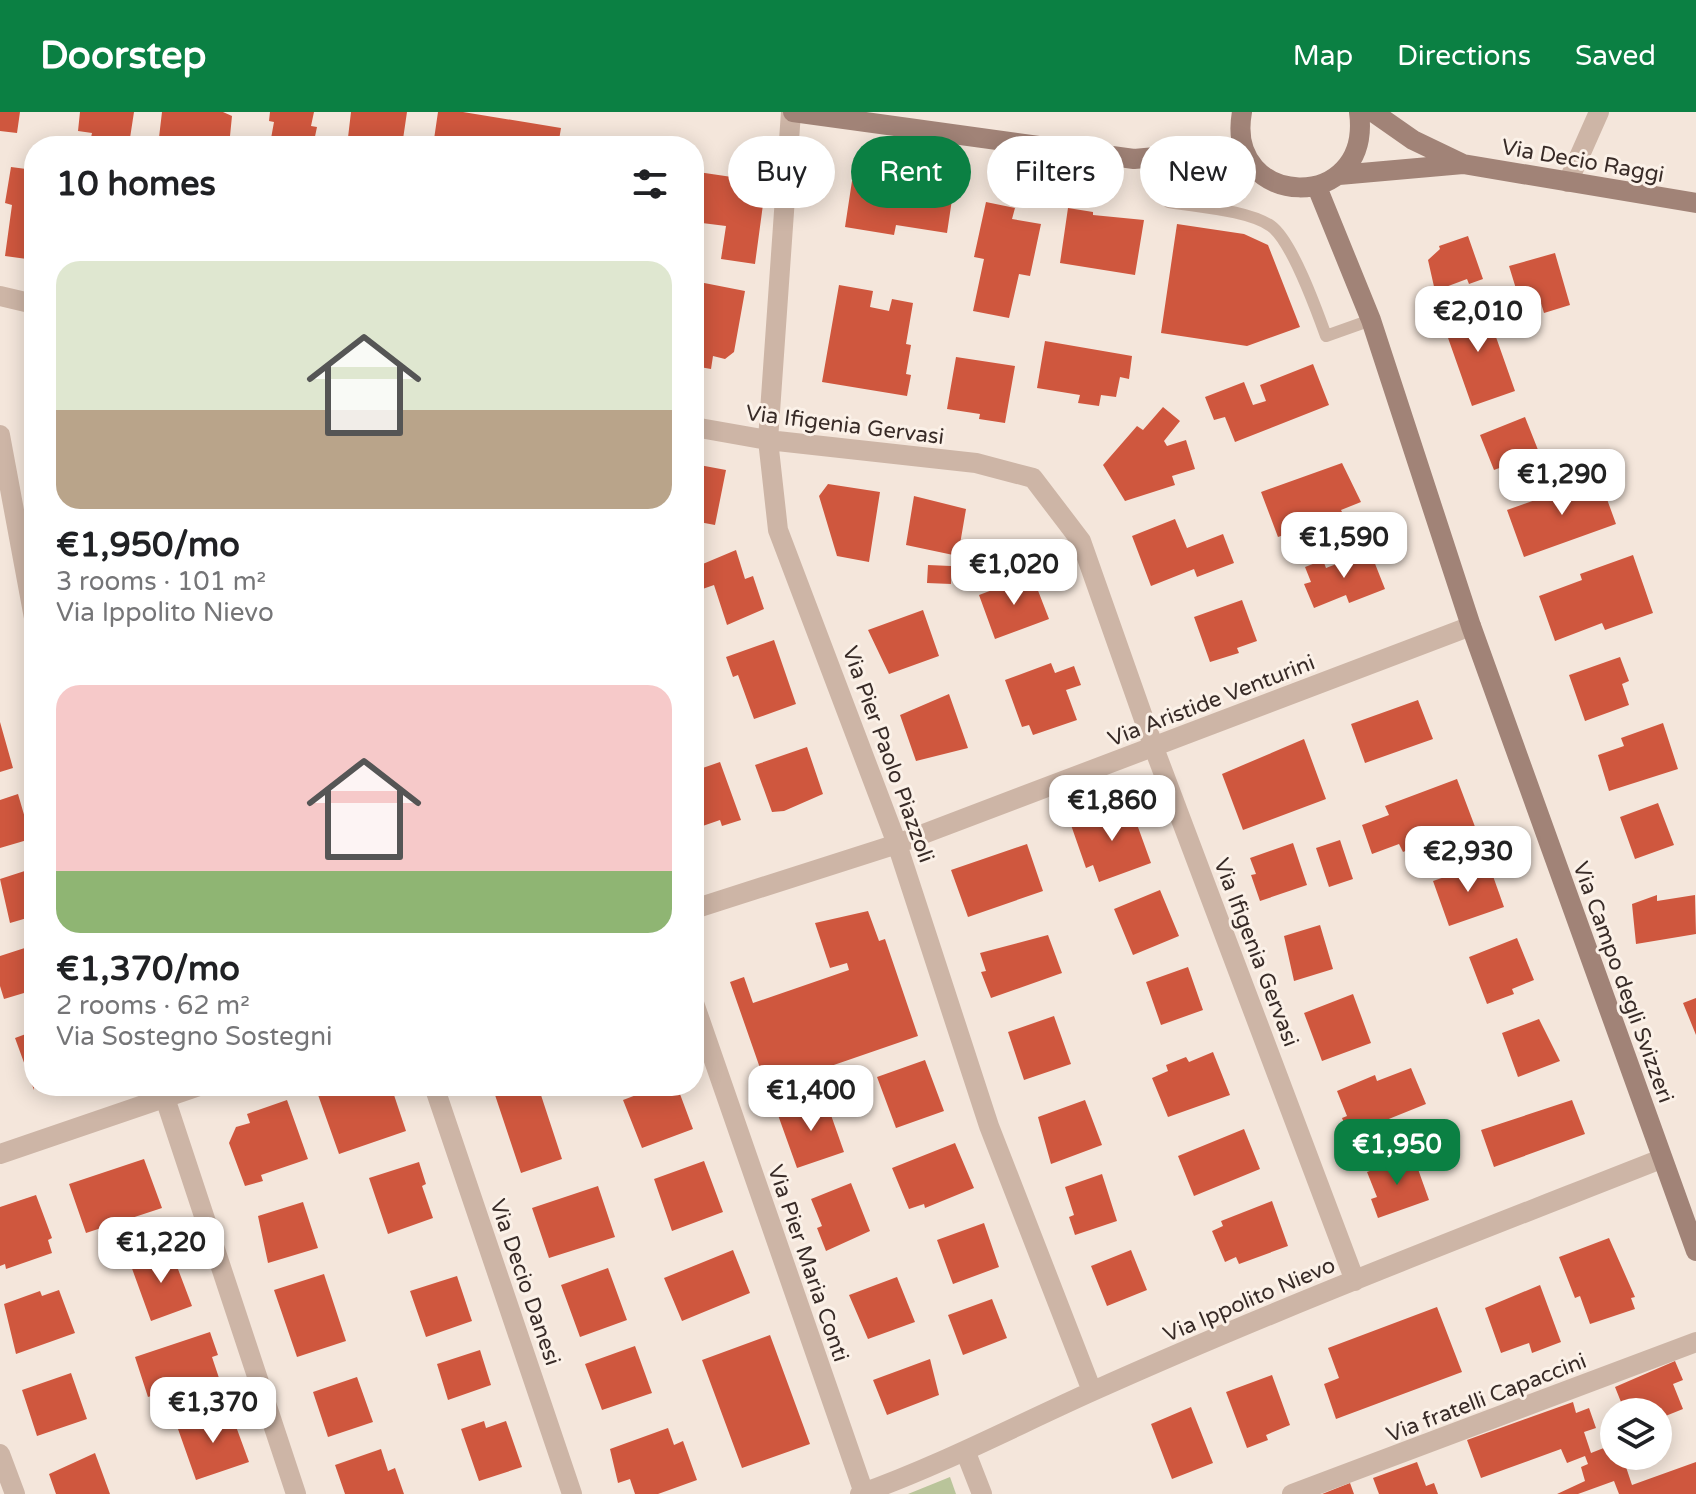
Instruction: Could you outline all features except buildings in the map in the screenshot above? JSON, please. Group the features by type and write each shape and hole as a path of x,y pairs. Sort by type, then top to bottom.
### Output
{"main road":[{"path":"792,112 1140,159"},
{"path":"1240,136 1242,112"},
{"path":"1256,168 1281,186 1299,189 1317,187 1339,175 1359,145 1359,112"},
{"name":"Via Decio Raggi","path":"1373,112 1413,140 1463,164"},
{"name":"Via Decio Raggi","path":"1339,175 1463,164 1696,203"},
{"name":"Via Campo degli Svizzeri","path":"1317,187 1371,320 1471,626 1696,1251"}],"street":[{"name":"Via Pier Paolo Piazzoli","path":"792,112 768,440 778,530 897,844 989,1126 1092,1391"},
{"path":"1568,182 1599,112"},
{"path":"0,296 24,302"},
{"name":"Via Ifigenia Gervasi","path":"704,429 768,440 976,463 1033,478 1081,541 1154,748 1355,1281"},
{"path":"0,435 24,564"},
{"name":"Via Aristide Venturini","path":"704,906 897,844 1471,626"},
{"name":"Via Pier Maria Conti","path":"704,1032 862,1493"},
{"path":"0,1154 152,1096"},
{"path":"163,1096 296,1494"},
{"name":"Via Decio Danesi","path":"437,1096 572,1494"},
{"name":"Via Ippolito Nievo","path":"862,1493 966,1453 1092,1391 1355,1281 1661,1159"},
{"name":"Via fratelli Capaccini","path":"1292,1494 1696,1342"},
{"path":"966,1453 982,1494"},
{"path":"0,1454 15,1494"}],"lane":[{"path":"1205,208 1272,226 1306,286 1326,336 1371,320"}],"green space":[{"path":"950,1477 956,1494 908,1494"}]}
